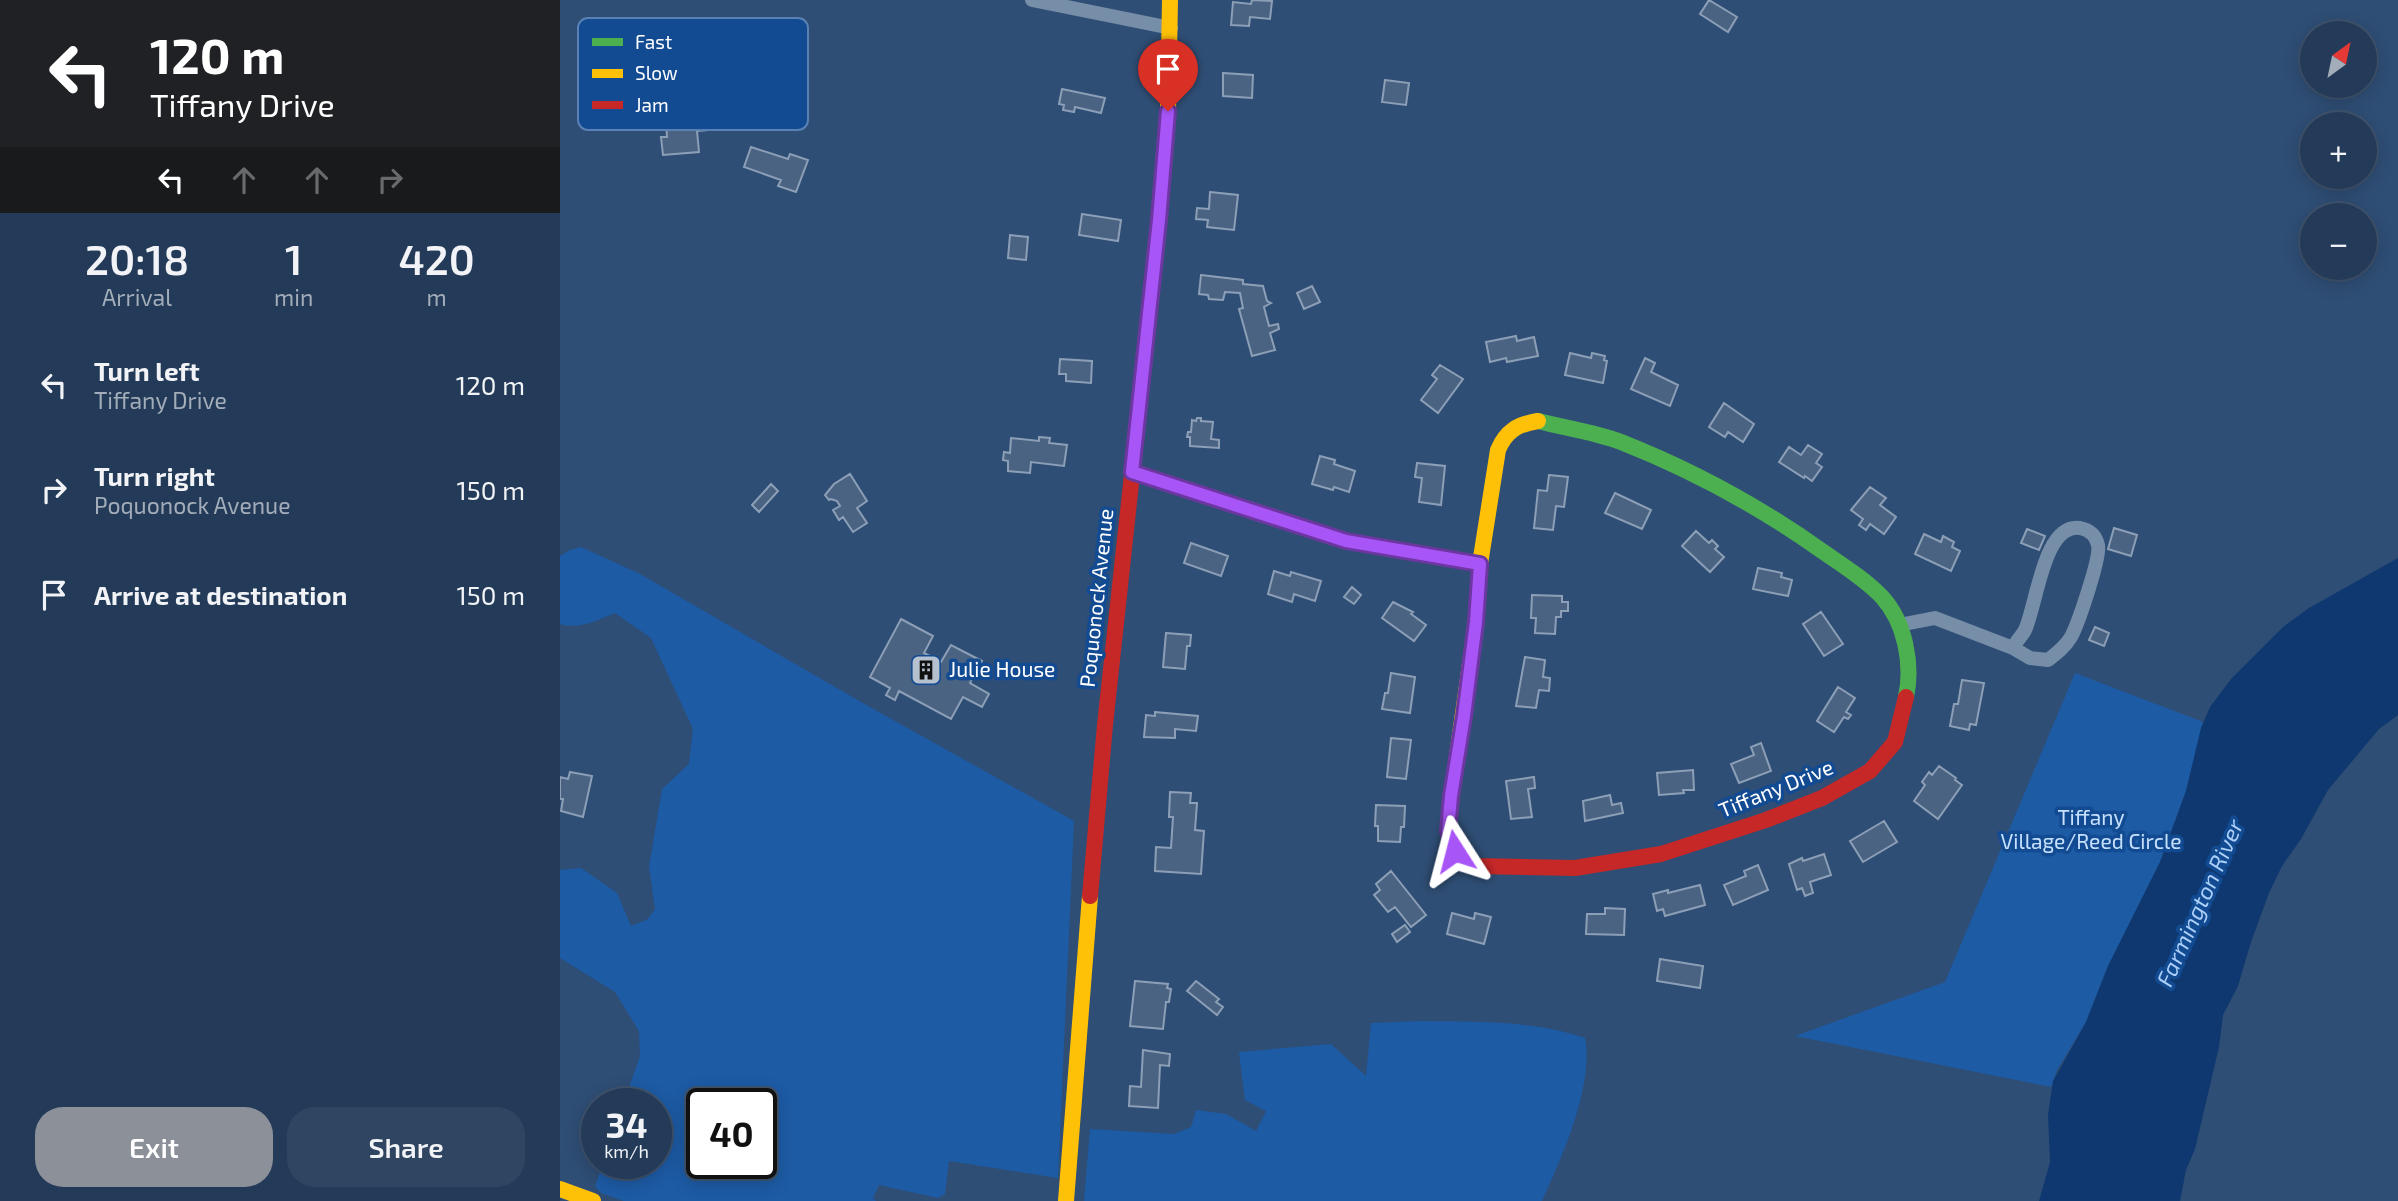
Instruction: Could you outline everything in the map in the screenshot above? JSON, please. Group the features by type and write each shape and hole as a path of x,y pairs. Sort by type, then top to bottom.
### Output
{"street":[{"path":"1032,0 1171,28"},
{"name":"Poquonock Avenue","path":"1066,1201 1077,1040 1104,738 1159,220 1171,28 1170,0"},
{"name":"Tiffany Drive","path":"1538,421 1619,441 1727,490 1797,533 1883,598 1899,625 1906,645 1909,681 1895,742 1870,771 1822,798 1766,820 1661,854 1575,868 1474,866 1455,851 1448,831 1472,649 1480,564 1498,450 1504,435 1518,424 1538,421"},
{"path":"1132,472 1346,541 1480,564"},
{"path":"1899,625 1935,618 2013,648 2030,658 2048,660 2063,649 2072,635 2100,552 2096,537 2087,530 2077,528 2063,531 2050,548 2025,630 2013,648"},
{"path":"560,1189 593,1201"}],"green space":[{"path":"581,547 640,574 1074,821 1058,1178 949,1161 945,1194 938,1198 879,1185 873,1198 876,1201 624,1201 601,1193 595,1186 598,1179 672,1179 672,1088 629,1088 640,1056 639,1031 615,992 560,958 560,870 581,868 617,893 631,926 648,919 655,909 649,867 662,789 689,764 693,729 651,638 615,613 581,625 560,624 560,556"},
{"name":"Tiffany Village/Reed Circle","path":"2075,673 2203,722 2186,791 2160,862 2108,966 2086,1022 2057,1070 2051,1087 1795,1036 1945,982"},
{"path":"1421,1021 1524,1025 1585,1038 1587,1057 1581,1099 1567,1143 1542,1201 1084,1201 1090,1129 1174,1134 1191,1127 1196,1110 1226,1114 1256,1131 1266,1111 1245,1100 1239,1052 1331,1044 1366,1076 1371,1023"}],"water":[{"name":"Farmington River","path":"2398,558 2398,715 2379,729 2328,790 2301,839 2282,866 2269,893 2238,986 2223,1015 2219,1047 2180,1201 2039,1201 2050,1162 2048,1115 2053,1081 2086,1022 2108,966 2160,862 2186,791 2201,728 2210,707 2231,679 2283,627 2309,608"}],"building":[{"path":"1252,0 1272,1 1270,19 1250,17 1249,26 1231,25 1233,2 1251,4"},
{"path":"1709,0 1737,17 1728,32 1700,14"},
{"path":"1223,73 1253,75 1252,98 1223,96"},
{"path":"1385,80 1409,83 1406,105 1382,102"},
{"path":"1062,89 1105,98 1101,113 1075,107 1074,112 1063,110 1064,105 1059,104"},
{"path":"667,130 708,130 697,131 699,152 663,155 661,137 667,137"},
{"path":"751,147 788,159 790,154 808,160 796,192 778,186 781,180 744,167"},
{"path":"1210,192 1238,195 1234,230 1207,227 1208,220 1196,219 1197,208 1209,209"},
{"path":"1082,214 1121,220 1118,241 1079,235"},
{"path":"1010,235 1028,237 1026,260 1008,258"},
{"path":"1201,275 1243,280 1243,284 1263,286 1267,301 1271,303 1264,307 1269,326 1278,324 1279,329 1270,333 1275,350 1252,356 1239,309 1243,308 1240,293 1225,292 1223,300 1209,299 1208,295 1199,294"},
{"path":"1312,286 1320,302 1304,309 1297,293"},
{"path":"1516,336 1517,341 1534,337 1538,356 1507,362 1506,358 1490,362 1486,342"},
{"path":"1570,353 1591,358 1592,353 1605,356 1604,360 1607,361 1603,383 1565,375"},
{"path":"1645,358 1655,363 1651,372 1678,385 1670,406 1631,389"},
{"path":"1060,359 1092,361 1091,383 1066,381 1066,374 1059,374"},
{"path":"1440,365 1463,379 1438,413 1421,400 1437,379 1432,375"},
{"path":"1724,403 1754,424 1743,442 1728,432 1725,437 1709,427"},
{"path":"1197,418 1213,422 1211,439 1219,440 1219,448 1190,446 1188,432 1191,432 1192,420 1196,421"},
{"path":"1039,437 1050,438 1049,443 1067,445 1064,466 1031,462 1030,473 1008,471 1008,461 1003,460 1004,452 1010,453 1011,438 1039,441"},
{"path":"1808,445 1822,454 1816,463 1822,467 1812,481 1779,462 1789,447 1801,455"},
{"path":"1320,456 1335,460 1334,464 1355,471 1349,492 1312,484"},
{"path":"1417,463 1445,466 1441,505 1419,502 1422,478 1415,477"},
{"path":"850,474 867,501 857,508 867,523 853,532 843,517 839,520 833,510 840,506 837,501 829,500 825,495 834,484"},
{"path":"1549,475 1568,477 1564,507 1556,506 1553,530 1534,528 1538,490 1547,491"},
{"path":"771,484 778,491 759,512 752,505"},
{"path":"1870,487 1886,498 1880,505 1896,517 1884,534 1870,524 1866,530 1859,525 1863,519 1851,510"},
{"path":"1615,493 1651,510 1642,529 1605,513"},
{"path":"2114,528 2137,535 2131,556 2108,549"},
{"path":"2027,529 2045,536 2039,550 2021,543"},
{"path":"1696,531 1709,543 1712,540 1718,546 1715,549 1724,557 1710,572 1682,546"},
{"path":"1924,534 1941,542 1943,536 1954,542 1952,547 1960,551 1951,571 1915,554"},
{"path":"1191,543 1228,556 1221,576 1184,563"},
{"path":"1758,568 1782,573 1781,577 1792,580 1788,596 1753,589"},
{"path":"1274,571 1290,576 1291,572 1321,581 1315,601 1294,594 1292,602 1268,594"},
{"path":"1352,587 1361,595 1354,604 1344,597"},
{"path":"1532,595 1562,596 1562,602 1568,602 1568,611 1561,611 1561,617 1556,617 1555,634 1535,633 1536,618 1531,618"},
{"path":"1393,602 1413,612 1411,614 1426,625 1414,641 1382,618"},
{"path":"1821,612 1843,644 1824,656 1803,624"},
{"name":"Julie House","path":"901,619 933,636 924,653 941,662 951,645 982,661 970,683 989,694 982,707 963,697 951,719 899,691 895,700 886,695 890,688 870,677"},
{"path":"2095,627 2109,633 2104,646 2089,640"},
{"path":"1166,633 1191,635 1185,669 1163,667"},
{"path":"1525,657 1545,660 1543,677 1550,678 1549,691 1539,690 1536,708 1516,706"},
{"path":"1391,673 1415,677 1410,713 1382,709"},
{"path":"1962,680 1984,683 1976,725 1970,724 1969,730 1950,726 1954,704 1958,704"},
{"path":"1838,687 1855,698 1846,712 1851,715 1848,719 1844,717 1834,732 1817,721"},
{"path":"1155,712 1198,716 1196,731 1175,729 1175,738 1144,737 1146,715 1155,716"},
{"path":"1391,738 1411,740 1406,779 1387,777"},
{"path":"1761,743 1771,771 1739,783 1731,764 1754,755 1751,747"},
{"path":"1939,766 1962,785 1938,819 1914,801 1925,785 1922,782 1929,772 1932,775"},
{"path":"1693,770 1694,790 1659,795 1657,773"},
{"path":"570,772 592,776 583,817 561,811 563,799 560,799 560,777 568,779"},
{"path":"1534,777 1535,788 1528,789 1532,817 1511,819 1506,781"},
{"path":"1170,792 1191,793 1190,803 1197,803 1195,830 1204,831 1201,874 1155,871 1156,847 1171,848 1173,817 1169,817"},
{"path":"1610,795 1612,805 1621,803 1623,813 1585,821 1583,801"},
{"path":"1376,805 1405,806 1400,842 1378,841 1378,826 1375,826"},
{"path":"1884,821 1897,842 1863,862 1850,841"},
{"path":"1824,854 1831,875 1810,882 1813,893 1805,896 1802,888 1797,890 1789,864 1802,858 1803,861"},
{"path":"1758,865 1768,890 1733,905 1724,885 1746,876 1744,871"},
{"path":"1391,871 1426,915 1411,927 1395,907 1388,912 1374,895 1380,890 1376,884"},
{"path":"1700,885 1705,905 1665,916 1663,909 1657,911 1653,894"},
{"path":"1605,908 1625,909 1624,935 1586,934 1587,914 1605,914"},
{"path":"1452,913 1474,919 1475,913 1491,917 1484,944 1447,934"},
{"path":"1405,925 1410,932 1397,942 1392,934"},
{"path":"1660,959 1703,966 1700,988 1657,981"},
{"path":"1135,981 1168,984 1167,988 1171,989 1169,1002 1166,1002 1163,1029 1130,1026"},
{"path":"1196,981 1219,999 1216,1002 1223,1007 1217,1015 1187,991"},
{"path":"1143,1050 1170,1054 1169,1066 1160,1065 1158,1108 1129,1106 1130,1086 1141,1087"}],"traffic: fast":[{"path":"1538,421 1611,439 1699,477 1774,519 1861,578 1890,607 1902,631 1908,657 1906,697"}],"traffic: slow":[{"path":"1138,419 1168,111 1170,0"},
{"path":"1454,777 1476,622 1480,564 1498,450 1514,430 1524,424 1538,421"},
{"path":"1066,1201 1090,896"},
{"path":"560,1189 593,1201"}],"traffic: jam":[{"path":"1090,896 1105,725 1138,419"},
{"path":"1132,472 1346,541 1480,564"},
{"path":"1454,777 1448,831 1455,851 1474,866 1575,868 1661,854 1766,820 1822,798 1870,771 1895,742 1906,697"}],"place":[{"name":"Julie House","path":"926,670"}],"route":[{"path":"1168,111 1132,472 1346,541 1480,564 1476,622 1451,796 1448,831 1455,851"}]}
